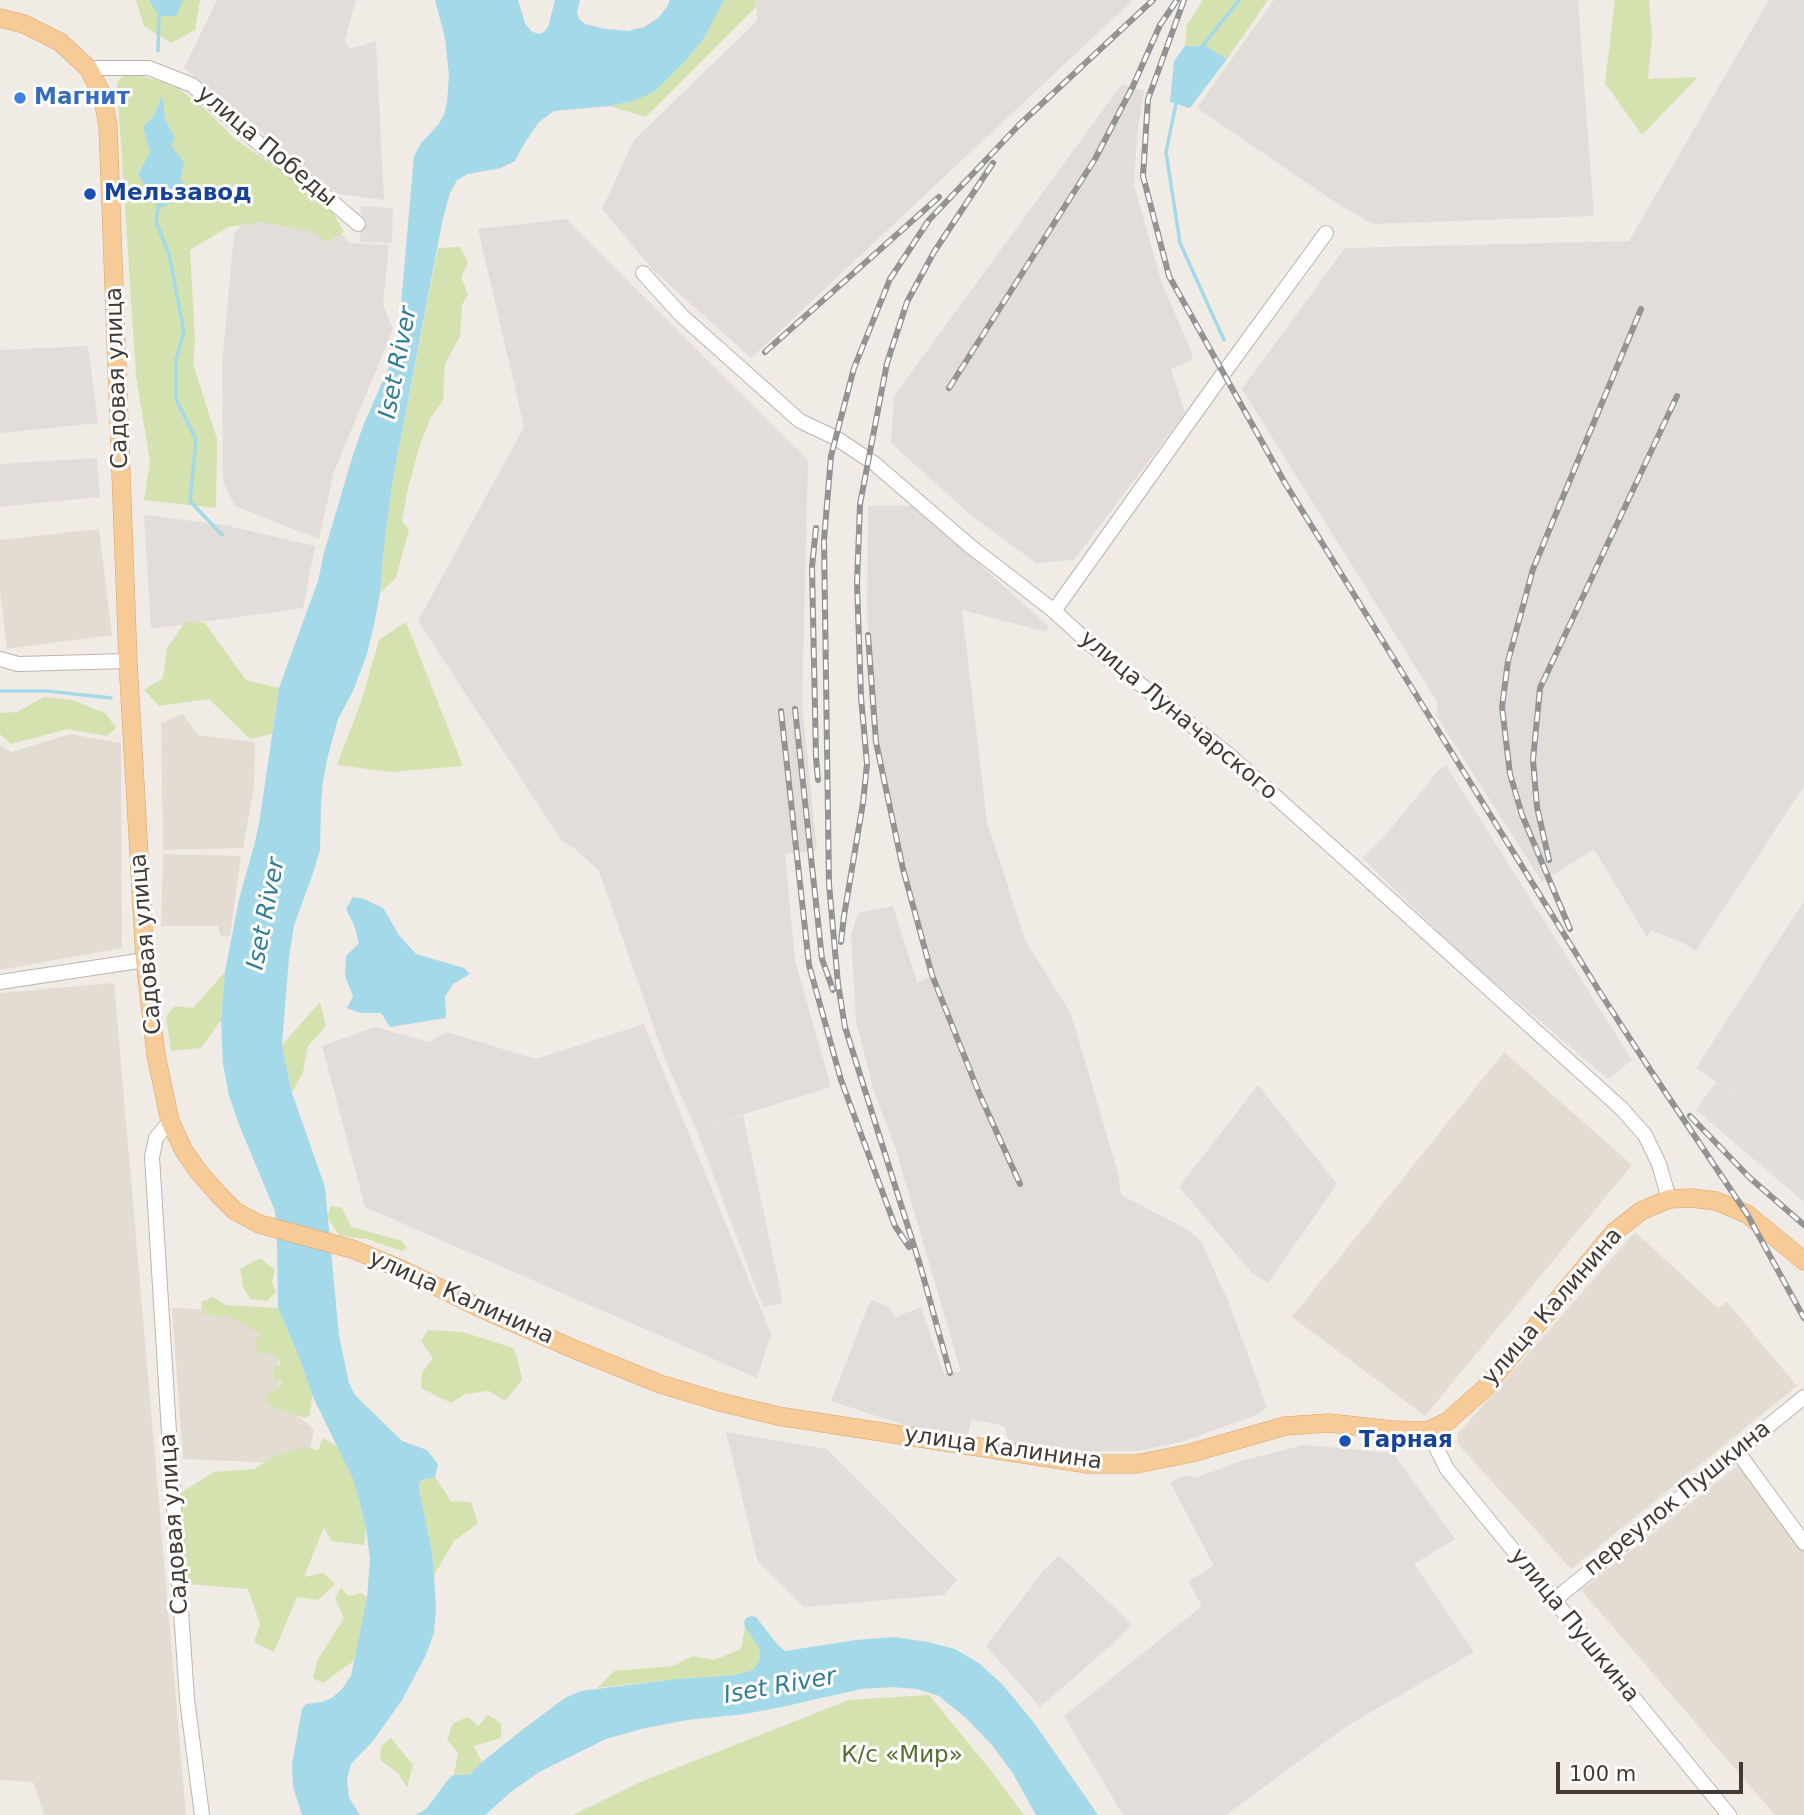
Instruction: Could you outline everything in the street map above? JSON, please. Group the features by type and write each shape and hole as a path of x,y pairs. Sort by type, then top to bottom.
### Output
{"main road":[{"path":"0,18 24,24 60,42 88,68"},
{"name":"Садовая улица","path":"88,68 102,94 108,126 128,661 145,960 156,1055 170,1121"},
{"name":"улица Калинина","path":"170,1121 184,1151 218,1194 235,1210 259,1224 352,1249 576,1350 660,1384 778,1416 1088,1464 1147,1462 1284,1426 1329,1423 1428,1432 1448,1421 1484,1389 1614,1232 1641,1211 1670,1199"},
{"path":"1670,1199 1716,1201 1746,1214 1804,1261"}],"street":[{"name":"улица Победы","path":"88,68 149,68 192,85 251,138 358,224"},
{"path":"1054,611 1326,233"},
{"name":"улица Луначарского","path":"643,273 682,316 800,421 836,438 875,464 970,546 1054,611 1091,645 1230,756 1622,1109 1645,1135 1659,1164 1670,1199"},
{"path":"0,659 18,664 128,661"},
{"path":"0,982 145,960"},
{"name":"Садовая улица","path":"170,1121 156,1138 152,1157 187,1699 202,1815"},
{"name":"переулок Пушкина","path":"1553,1601 1804,1397"},
{"name":"улица Пушкина","path":"1428,1432 1447,1469 1729,1815"},
{"path":"1737,1451 1804,1543"}],"shaded area":[{"path":"217,0 356,0 345,40 349,49 376,41 384,200 337,194 184,68"},
{"path":"756,0 1133,0 751,358 653,270 602,209 634,140 757,21"},
{"path":"1274,0 1578,0 1594,216 1372,224 1332,200 1197,108"},
{"path":"1769,0 1804,0 1804,786 1696,951 1651,930 1647,937 1594,849 1542,882 1436,715 1438,703 1242,389 1345,248 1629,241"},
{"path":"1122,84 1144,91 1137,135 1134,185 1162,284 1193,359 1171,369 1185,413 1074,560 1036,563 967,512 891,443 894,396"},
{"path":"287,180 350,243 389,245 383,305 393,329 334,472 319,539 235,506 223,482 222,365 234,234"},
{"path":"361,206 393,208 392,243 360,242"},
{"path":"566,219 808,460 802,704 817,850 785,854 795,960 831,1087 696,1129 666,1062 599,871 574,848 562,841 418,621 524,427 478,229"},
{"path":"88,346 98,423 0,433 0,350"},
{"path":"97,458 100,497 0,507 0,464"},
{"path":"868,506 915,506 1049,627 1046,632 962,610 987,822 1026,942 1071,1014 1118,1173 1121,1193 1185,1228 1201,1241 1229,1303 1267,1407 1259,1414 1184,1441 1139,1451 1069,1451 1018,1447 1008,1438 1004,1426 972,1419 968,1435 917,1429 831,1401 872,1300 888,1307 896,1317 921,1307 944,1374 961,1372 896,1150 874,1092 856,1021 851,936 858,913 893,906 917,983 932,975 903,869 876,743 867,616"},
{"path":"144,515 224,525 315,546 303,608 151,629"},
{"path":"99,529 112,635 7,649 0,591 0,540"},
{"path":"183,714 198,735 255,742 254,787 243,848 163,850 161,723"},
{"path":"70,734 121,743 122,948 0,970 0,745 12,752"},
{"path":"1446,765 1632,1060 1608,1079 1467,959 1362,858"},
{"path":"163,854 241,856 230,936 221,937 218,926 161,926"},
{"path":"1804,901 1804,1142 1696,1068"},
{"path":"114,983 186,1815 44,1815 33,1782 0,1780 0,993"},
{"path":"644,1024 771,1334 757,1378 365,1207 322,1046 375,1027 429,1042 446,1032 536,1059"},
{"path":"1504,1052 1632,1165 1425,1416 1292,1317"},
{"path":"1716,1082 1804,1142 1804,1202 1696,1110"},
{"path":"1258,1085 1337,1184 1268,1283 1252,1273 1179,1187"},
{"path":"743,1115 783,1303 763,1307 696,1129"},
{"path":"1635,1232 1718,1308 1727,1302 1797,1386 1571,1569 1458,1444 1457,1435"},
{"path":"172,1308 223,1310 276,1332 280,1400 314,1430 307,1464 183,1459"},
{"path":"726,1432 827,1449 957,1580 944,1595 804,1607 758,1562"},
{"path":"1304,1445 1393,1453 1455,1539 1414,1564 1474,1652 1347,1726 1226,1815 1123,1815 1064,1716 1202,1606 1188,1581 1214,1566 1170,1482 1187,1475 1195,1478 1241,1461"},
{"path":"1740,1464 1804,1551 1804,1815 1775,1815 1581,1590"},
{"path":"1059,1555 1132,1624 1040,1707 986,1646 1044,1570"}],"green space":[{"path":"136,0 200,0 195,30 171,43 144,26"},
{"path":"724,0 755,0 756,7 646,117 609,106 634,101 654,92 704,38"},
{"path":"1203,0 1268,0 1227,59 1206,46 1185,46 1187,25"},
{"path":"1615,0 1649,0 1652,36 1648,79 1698,77 1642,135 1605,83"},
{"path":"126,72 174,85 204,108 235,139 327,203 344,232 327,242 310,231 260,222 228,227 190,250 195,341 193,364 217,439 216,508 144,500 150,461 136,376 117,83","holes":["161,96 165,119 175,139 171,145 180,179 188,189 170,193 138,174 150,152 143,127 155,114"]},
{"path":"460,247 468,263 461,277 468,294 462,305 460,336 445,364 443,400 431,417 408,488 402,521 409,530 396,578 380,593 393,479 438,248"},
{"path":"185,622 205,623 246,680 279,688 272,734 250,739 209,699 159,706 144,690 163,678 167,648"},
{"path":"406,622 463,766 392,772 337,765 362,699 379,640"},
{"path":"44,697 72,700 105,713 116,728 107,736 67,729 11,744 0,734 0,713 17,712"},
{"path":"225,972 221,1020 201,1048 171,1051 166,1017 174,1006 193,1008"},
{"path":"320,1002 326,1026 308,1046 303,1072 292,1093 282,1045"},
{"path":"331,1206 342,1208 351,1227 402,1241 407,1248 402,1251 367,1239 340,1236 327,1217"},
{"path":"260,1258 275,1270 272,1283 276,1292 267,1301 250,1299 243,1287 240,1269"},
{"path":"213,1297 226,1305 278,1308 312,1395 310,1415 305,1418 265,1402 268,1393 275,1391 282,1383 273,1379 274,1369 281,1363 273,1354 259,1353 255,1342 261,1334 226,1315 221,1317 202,1313 201,1302"},
{"path":"428,1330 463,1332 513,1348 522,1380 505,1401 489,1391 465,1394 451,1403 421,1388 422,1373 433,1358 421,1341"},
{"path":"323,1438 339,1448 354,1481 366,1528 364,1545 331,1541 324,1527 304,1577 323,1573 335,1584 318,1600 297,1597 274,1652 254,1642 260,1624 248,1589 189,1584 177,1495 214,1472 254,1469 273,1457 303,1447 318,1450"},
{"path":"435,1477 451,1501 471,1502 478,1523 454,1541 434,1575 419,1483"},
{"path":"341,1588 348,1596 362,1593 367,1598 355,1660 323,1683 313,1678 317,1661 344,1618 335,1598"},
{"path":"745,1627 759,1648 760,1660 753,1670 735,1675 597,1688 614,1671 673,1666 693,1656 714,1660 741,1649"},
{"name":"К/с «Мир»","path":"929,1695 1024,1815 573,1815 638,1783 849,1700"},
{"path":"488,1715 501,1723 501,1738 474,1746 482,1762 469,1775 454,1775 458,1753 447,1740 453,1723 468,1717 478,1726"},
{"path":"391,1738 413,1765 407,1788 398,1773 380,1760 381,1746"}],"water":[{"path":"150,0 183,0 176,16 159,16"},
{"name":"Iset River","path":"435,0 518,0 525,23 531,31 538,34 548,27 555,0 580,0 577,12 579,19 585,24 628,31 644,27 658,18 670,0 724,0 704,38 654,92 634,101 609,106 554,111 539,122 515,161 501,168 468,174 457,180 443,218 393,479 374,625 367,654 353,691 338,719 328,756 321,803 320,850 294,926 282,1045 292,1093 325,1187 339,1336 349,1383 355,1395 402,1441 427,1450 438,1464 435,1477 419,1483 432,1552 436,1608 434,1633 425,1657 402,1700 373,1741 351,1764 347,1779 349,1798 360,1815 302,1815 293,1787 292,1764 302,1709 306,1704 332,1698 351,1676 367,1598 370,1559 366,1528 354,1481 312,1395 278,1308 275,1211 229,1096 223,1064 221,1020 225,972 239,899 259,824 279,688 318,581 352,458 392,360 398,338 414,156 421,143 438,125 447,102 449,75 445,38"},
{"path":"1185,46 1206,46 1227,59 1190,108 1170,102 1174,61"},
{"path":"162,94 165,118 175,139 171,145 184,163 180,179 188,189 170,193 169,204 158,208 138,174 150,152 143,127 155,114"},
{"path":"353,897 383,908 399,935 416,954 464,968 470,974 453,984 445,997 446,1018 390,1027 381,1013 360,1013 347,1008 353,996 345,976 346,956 359,943 346,909"},
{"name":"Iset River","path":"756,1617 785,1651 894,1637 955,1649 980,1664 1003,1685 1035,1724 1098,1815 1036,1815 1012,1772 992,1745 966,1718 939,1696 917,1689 892,1687 861,1689 745,1714 687,1720 641,1729 606,1739 539,1772 485,1815 416,1815 427,1808 450,1777 469,1775 522,1730 565,1698 581,1691 735,1675 753,1670 760,1660 759,1648 745,1627 746,1618"}],"waterway":[{"path":"1201,48 1239,0"},
{"path":"158,51 159,16"},
{"path":"1177,99 1166,152 1180,243 1224,340"},
{"path":"158,208 156,222 169,254 184,332 176,359 176,399 196,440 190,501 222,535"},
{"path":"0,691 47,691 111,698"}],"railway":[{"path":"950,1373 920,1265 845,1027 838,984 829,884 824,540 831,456 854,368 890,279 929,220 1019,125 1153,0"},
{"path":"949,388 1095,159 1133,86 1160,25 1177,0"},
{"path":"1184,0 1148,99 1143,176 1169,276 1285,483 1601,994 1747,1214 1804,1318"},
{"path":"841,942 867,764 861,697 857,583 860,504 887,363 907,302 934,252 993,163"},
{"path":"765,352 939,197"},
{"path":"1570,929 1522,815 1510,774 1502,707 1508,661 1533,569 1641,309"},
{"path":"1549,860 1537,807 1533,760 1540,688 1677,396"},
{"path":"816,528 812,567 818,780"},
{"path":"868,635 876,742 903,869 932,975 979,1093 1020,1184"},
{"path":"795,709 822,959 833,990"},
{"path":"781,711 809,965 841,1080 895,1226 909,1247"},
{"path":"1690,1116 1750,1178 1804,1225"}],"place":[{"name":"Магнит","path":"20,98"},
{"name":"Мельзавод","path":"90,194"},
{"name":"Тарная","path":"1345,1441"}]}
